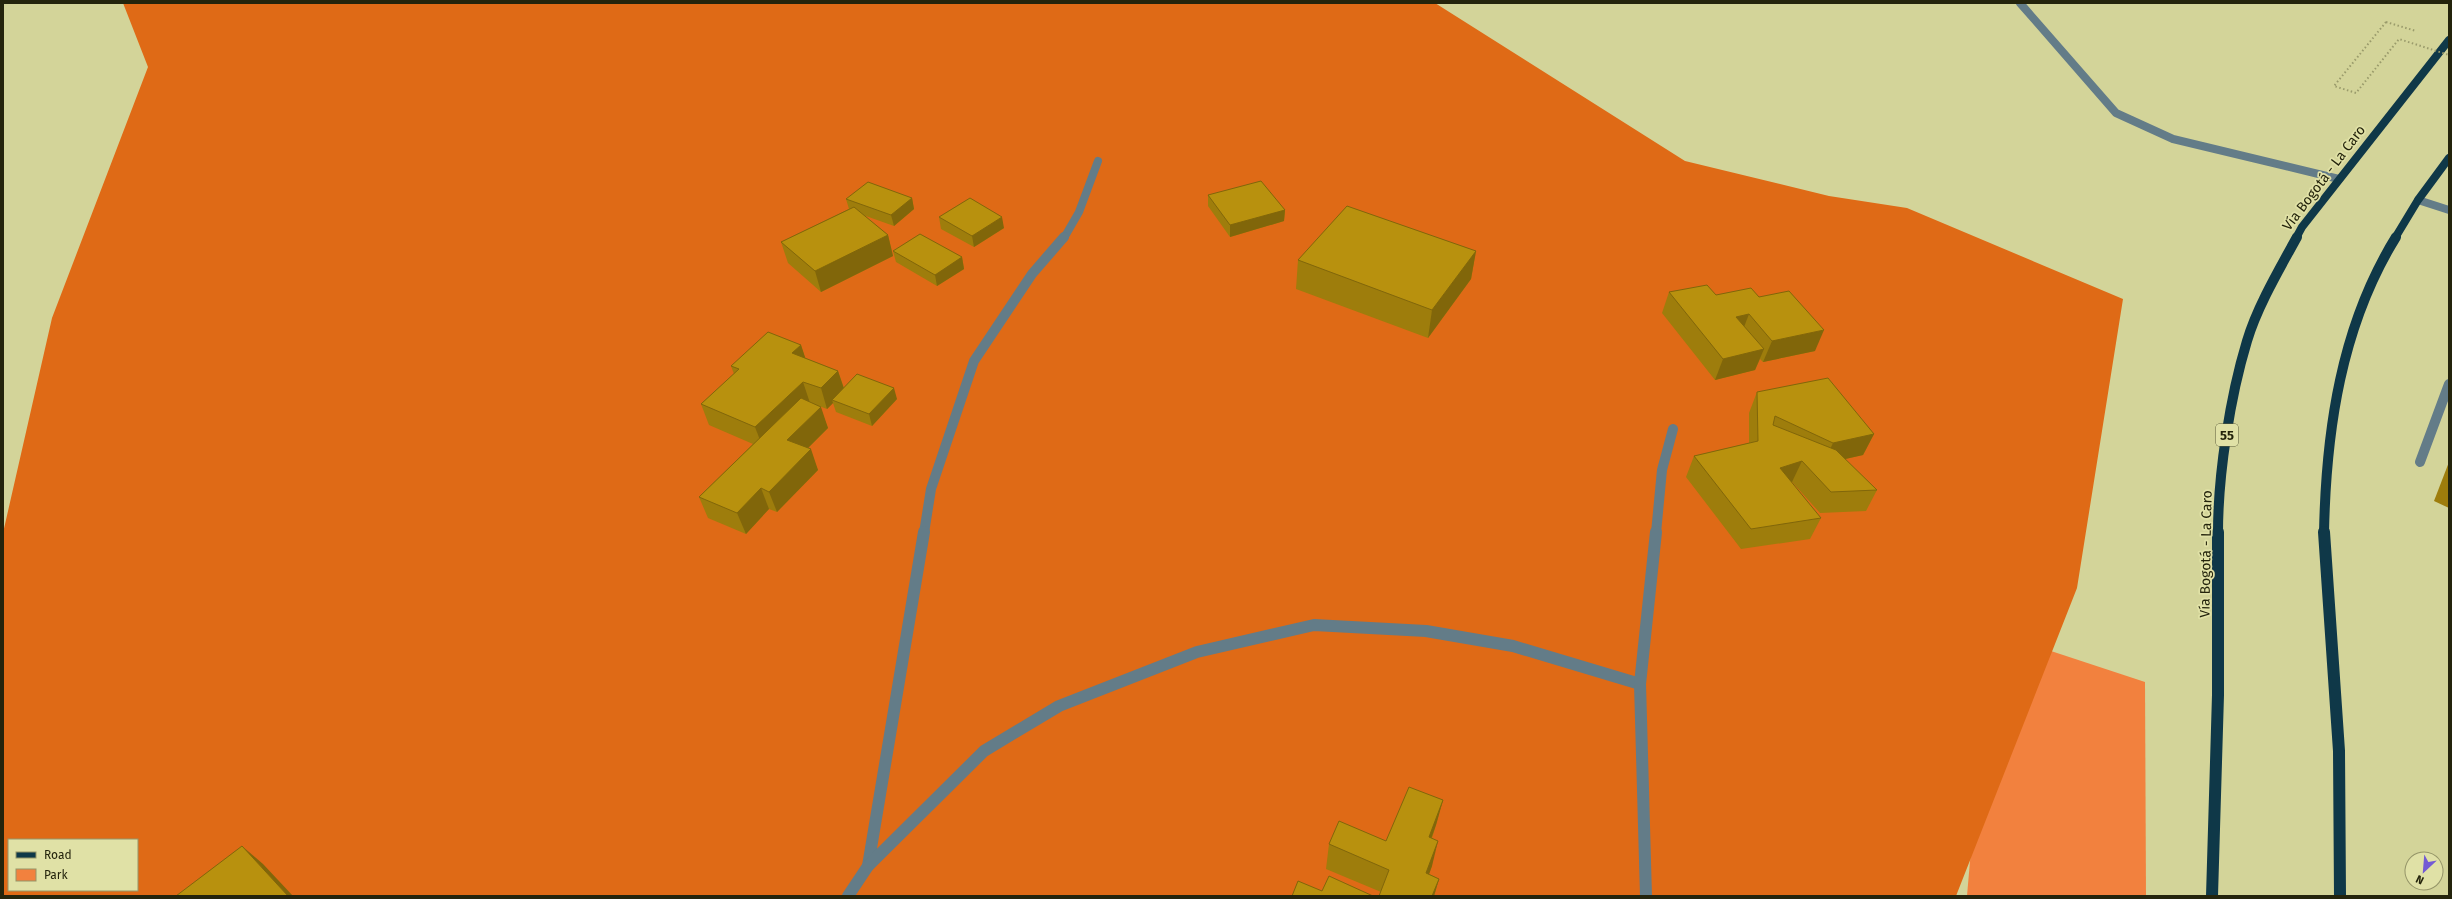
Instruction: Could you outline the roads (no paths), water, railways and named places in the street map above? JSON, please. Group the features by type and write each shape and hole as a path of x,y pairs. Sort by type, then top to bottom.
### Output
{"main road":[{"name":"Vía Bogotá - La Caro","path":"2212,896 2218,695 2218,519 2229,416 2247,340 2278,270 2302,226 2449,40"},
{"path":"2340,896 2339,751 2324,539 2325,490 2330,433 2347,348 2376,269 2418,200 2449,158"}],"street":[{"path":"2020,3 2116,113 2173,138 2339,179"},
{"path":"868,866 931,489 974,361 1032,274 1062,241 1078,212 1098,161"},
{"path":"2418,200 2449,210"},
{"path":"2420,462 2449,384"},
{"path":"1646,896 1640,684 1662,470 1673,429"},
{"path":"848,896 868,866 984,751 1059,706 1197,652 1314,626 1426,631 1513,646 1640,684"}]}
